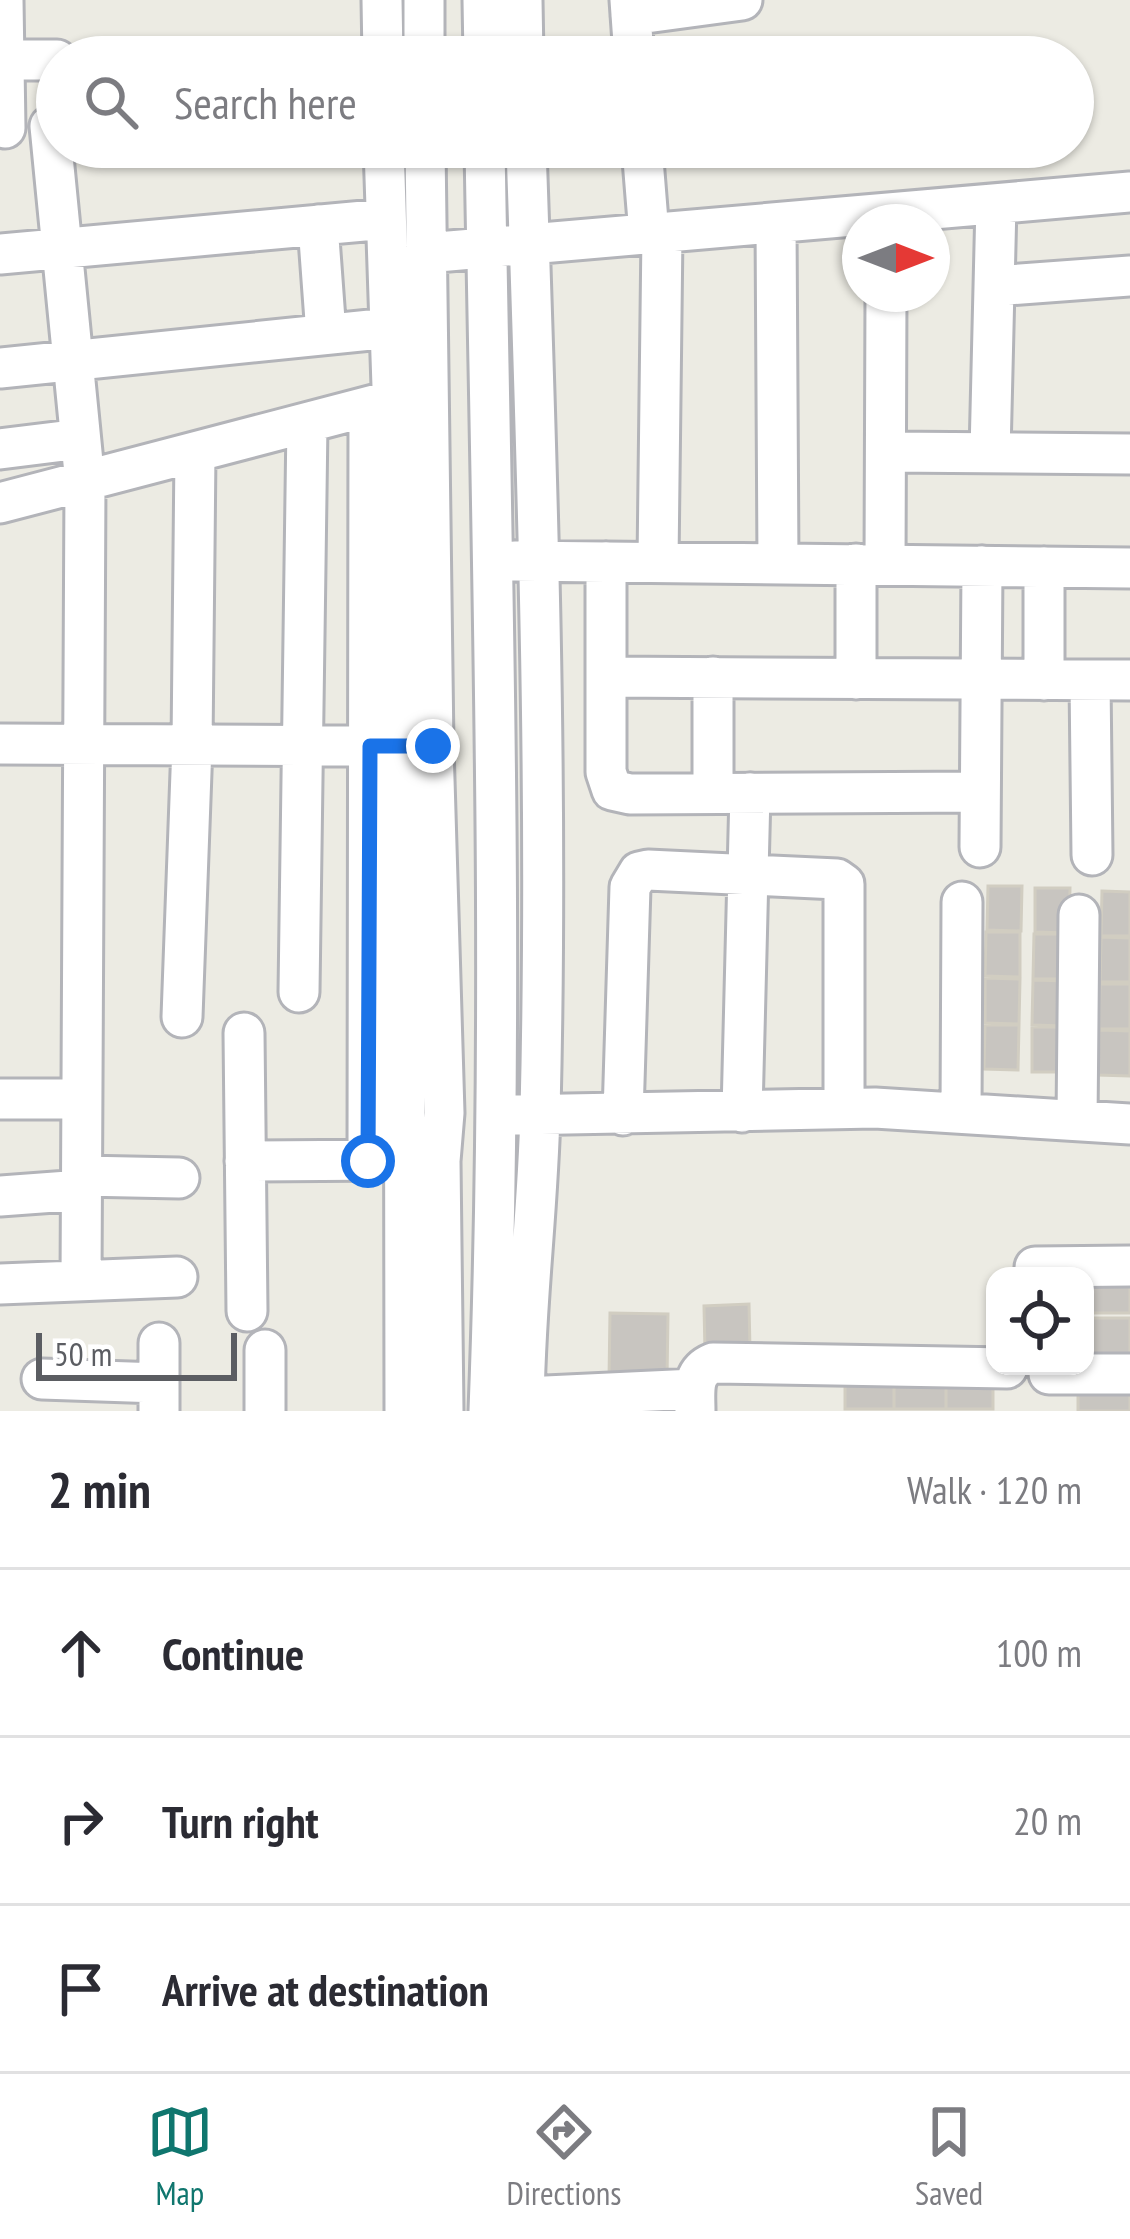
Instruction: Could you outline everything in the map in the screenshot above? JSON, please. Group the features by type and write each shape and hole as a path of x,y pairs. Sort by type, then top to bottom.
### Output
{"street":[{"path":"3,0 2,128 36,127"},
{"path":"382,0 382,36"},
{"path":"424,0 424,36"},
{"path":"483,0 484,36"},
{"path":"522,0 523,36"},
{"path":"630,8 742,0"},
{"path":"4,60 36,60"},
{"path":"56,168 85,483 81,1281"},
{"path":"385,168 397,398 406,1411"},
{"path":"424,168 426,253 397,398 402,746 444,1113 404,1160 443,1411"},
{"path":"485,168 498,1114 507,1404"},
{"path":"507,1404 540,1115 539,561 527,168"},
{"path":"645,168 656,233 658,562"},
{"path":"950,210 1130,192"},
{"path":"990,453 996,205"},
{"path":"0,254 386,219"},
{"path":"426,253 842,220"},
{"path":"776,223 778,564"},
{"path":"318,225 326,334"},
{"path":"994,286 1130,276"},
{"path":"856,679 886,452 886,312"},
{"path":"0,368 390,328"},
{"path":"0,503 397,398"},
{"path":"299,992 307,423"},
{"path":"0,449 80,439"},
{"path":"886,452 1130,454"},
{"path":"182,1017 192,745 195,453"},
{"path":"491,560 1130,568"},
{"path":"606,562 606,772 612,790 630,794 980,792"},
{"path":"980,847 982,566"},
{"path":"1044,567 1044,680"},
{"path":"606,677 1130,680"},
{"path":"713,677 748,873 742,1112"},
{"path":"1090,680 1092,855"},
{"path":"0,744 402,746"},
{"path":"623,1115 630,886 648,870 837,879 844,884 844,1109"},
{"path":"961,1113 962,902"},
{"path":"1077,1120 1079,915"},
{"path":"244,1033 247,1310"},
{"path":"0,1099 80,1099"},
{"path":"498,1114 844,1109 1130,1124"},
{"path":"245,1161 404,1160"},
{"path":"0,1196 82,1183 179,1178"},
{"path":"1035,1267 1130,1266"},
{"path":"0,1285 177,1277"},
{"path":"42,1379 159,1397 160,1343"},
{"path":"265,1350 265,1411"},
{"path":"507,1404 695,1400 696,1376 713,1363 986,1368"},
{"path":"1094,1374 1130,1374"}],"building":[{"path":"988,886 1022,886 1021,931 987,930"},
{"path":"1035,888 1070,888 1069,933 1035,932"},
{"path":"1102,891 1130,892 1130,936 1101,936"},
{"path":"986,932 1020,932 1020,977 985,976"},
{"path":"1034,934 1068,934 1067,979 1033,979"},
{"path":"1101,937 1130,938 1130,982 1100,982"},
{"path":"985,978 1020,979 1019,1024 985,1023"},
{"path":"1033,980 1067,981 1066,1026 1032,1025"},
{"path":"1100,984 1130,984 1130,1029 1099,1029"},
{"path":"985,1025 1019,1025 1018,1070 984,1069"},
{"path":"1032,1027 1066,1027 1066,1072 1032,1072"},
{"path":"1099,1030 1130,1031 1130,1076 1098,1075"},
{"path":"1130,1273 1130,1313 1094,1313 1094,1275"},
{"path":"749,1304 750,1350 705,1352 704,1306"},
{"path":"610,1313 668,1314 667,1379 609,1379"},
{"path":"1094,1318 1130,1318 1130,1357 1094,1357"},
{"path":"845,1369 894,1369 894,1409 845,1409"},
{"path":"894,1369 946,1369 946,1409 894,1409"},
{"path":"946,1369 986,1369 986,1375 993,1375 993,1409 946,1409"},
{"path":"1078,1381 1130,1381 1130,1411 1078,1411"}],"route":[{"path":"368,1161 370,746 433,746"}]}
